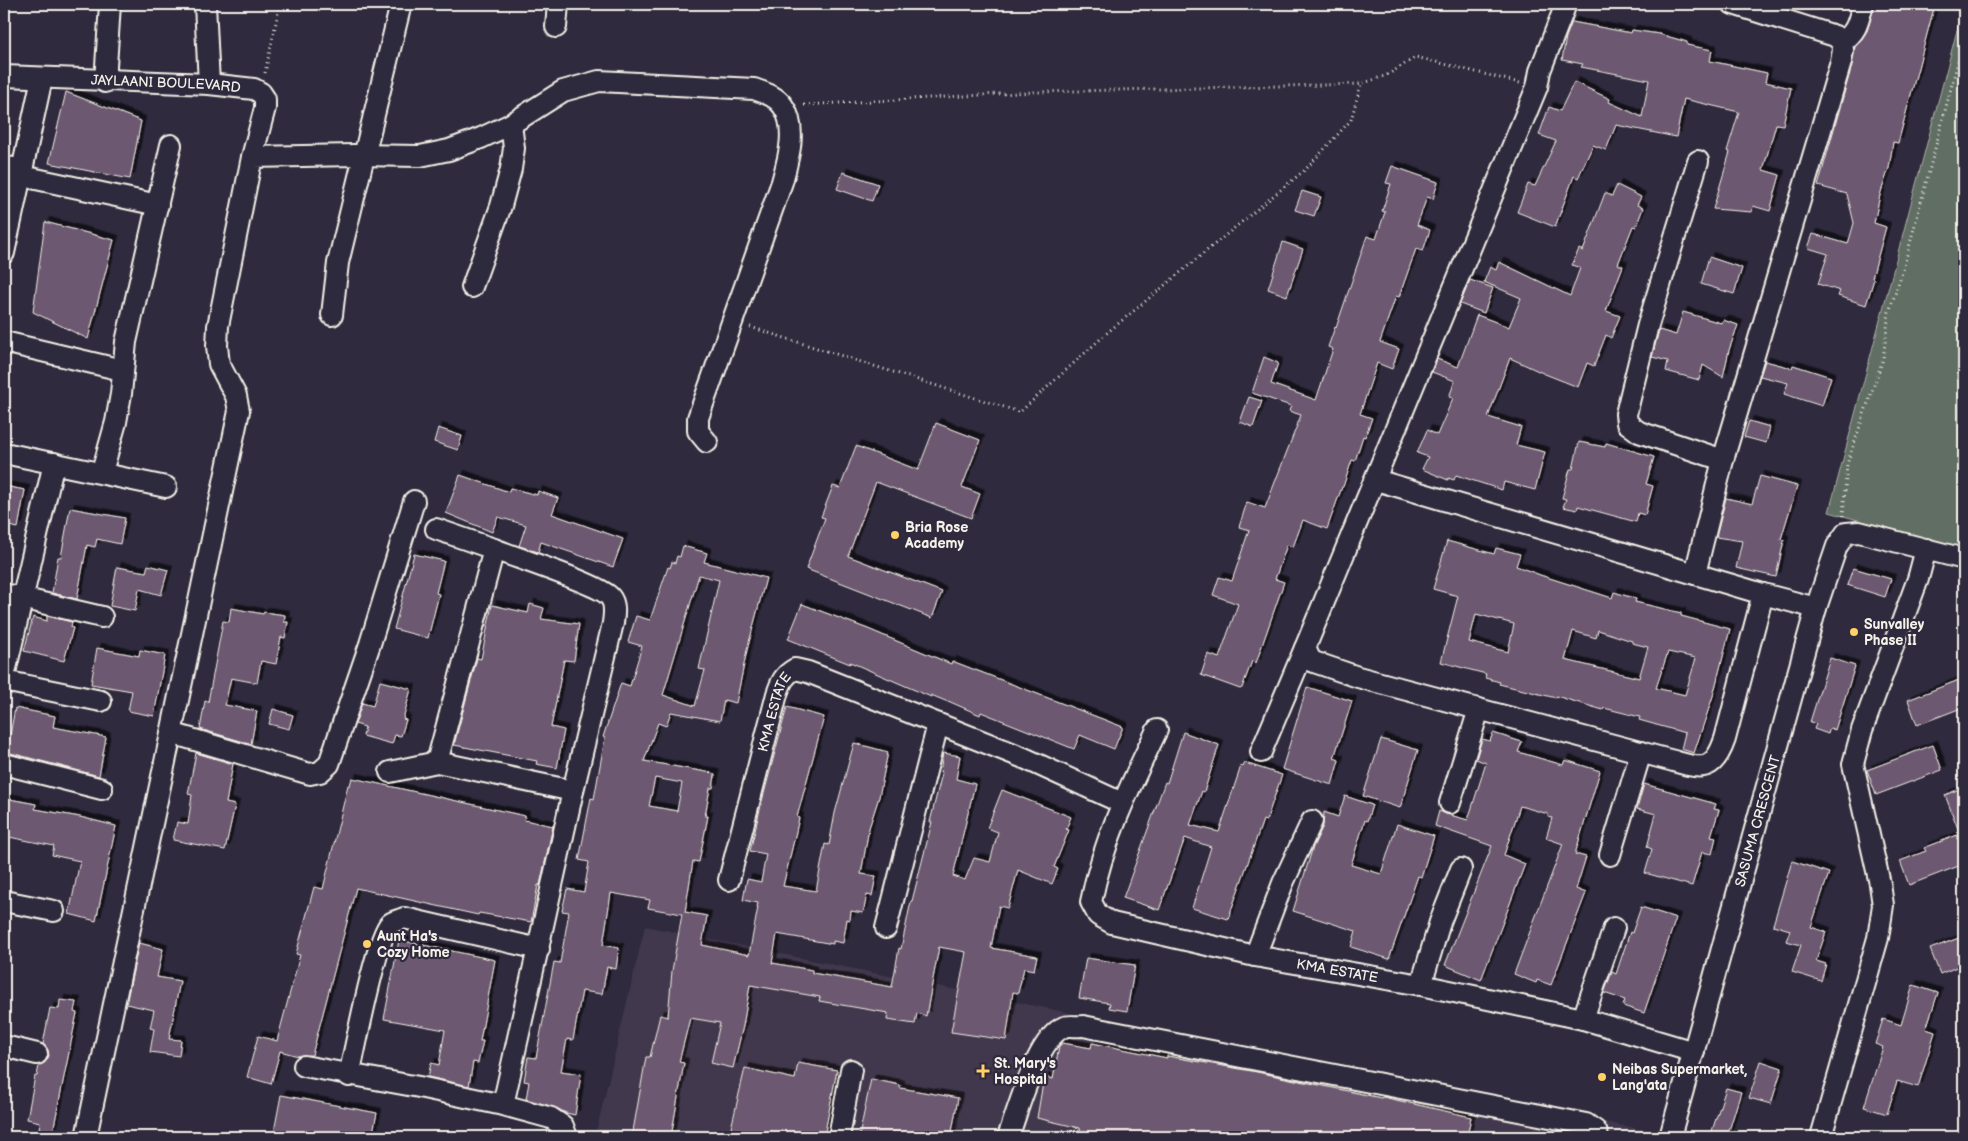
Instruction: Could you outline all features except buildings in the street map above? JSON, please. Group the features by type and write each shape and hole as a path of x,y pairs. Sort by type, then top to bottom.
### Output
{"street":[{"path":"105,82 110,4"},
{"path":"206,4 209,84"},
{"path":"332,315 338,263 401,4"},
{"path":"556,27 558,4"},
{"path":"1262,752 1537,87 1540,71 1566,4"},
{"path":"1733,4 1835,36 1842,42"},
{"path":"1842,42 1853,34 1863,4"},
{"path":"1695,574 1723,460 1841,62 1842,42"},
{"name":"JAYLAANI BOULEVARD","path":"4,76 105,82 209,84 254,89 265,100 265,108 252,157 218,326 217,346 219,364 236,396 239,411 86,1137"},
{"path":"4,253 16,171 42,78"},
{"path":"252,157 420,156 449,150 511,124 563,91 599,81 754,89 770,95 783,106 789,122 788,157 782,182 698,418 698,431 707,442"},
{"path":"472,287 501,206 511,169 514,148 511,124"},
{"path":"102,472 116,422 126,342 171,145"},
{"path":"1698,161 1644,343 1626,414 1626,423 1638,432 1723,460"},
{"path":"16,171 158,204"},
{"path":"4,342 122,370"},
{"path":"4,453 102,472 166,487"},
{"path":"54,463 13,596 4,679 101,701"},
{"path":"1376,480 1816,608"},
{"path":"171,733 310,774 320,772 329,764 370,644 414,501"},
{"path":"436,529 586,583 610,596 614,607 613,624 573,791 503,1105"},
{"path":"1840,539 1851,532 1872,534 1964,559"},
{"name":"SASUMA CRESCENT","path":"1670,1137 1816,608 1840,539"},
{"path":"1821,1137 1878,938 1883,905 1853,764 1862,730 1918,579 1926,549"},
{"path":"437,762 494,550"},
{"path":"1305,648 1311,661 1322,665 1641,752 1696,766 1707,765 1714,762 1720,753 1725,738 1763,594"},
{"path":"13,596 102,617"},
{"name":"KMA ESTATE","path":"729,880 777,694 781,682 788,673 796,669 808,672 1024,758 1122,803"},
{"path":"1450,803 1479,709"},
{"path":"886,928 938,724"},
{"name":"KMA ESTATE","path":"1157,730 1122,803 1095,879 1090,902 1098,915 1112,924 1255,956 1421,985 1583,1019 1694,1052"},
{"path":"1610,855 1641,752"},
{"path":"390,772 437,762 573,791"},
{"path":"4,764 102,789"},
{"path":"1255,956 1283,883 1312,821"},
{"path":"1421,985 1440,922 1461,869"},
{"path":"4,901 54,912"},
{"path":"349,1076 375,963 384,933 390,924 404,918 539,949"},
{"path":"1583,1019 1614,928"},
{"path":"1008,1137 1032,1070 1048,1040 1064,1027 1083,1026 1577,1122 1592,1126 1598,1137"},
{"path":"4,1046 37,1054"},
{"path":"304,1066 349,1076 419,1087 503,1105 551,1118 563,1126 567,1137"},
{"path":"839,1137 851,1070"}],"path":[{"path":"261,94 280,4"},
{"path":"1840,539 1847,464 1884,359 1889,312 1903,270 1964,39"},
{"path":"783,106 1035,92 1362,84 1387,75 1416,57 1537,87"},
{"path":"731,321 1020,412 1108,332 1306,169 1350,120 1362,84"}],"shaded area":[{"name":"St. Mary's Hospital","path":"645,926 1649,1131 1648,1137 595,1137"}],"green space":[{"path":"1964,4 1964,549 1829,512"}],"place":[{"name":"Bria Rose Academy","path":"895,535"},
{"name":"Sunvalley Phase II","path":"1854,632"},
{"name":"Aunt Ha's Cozy Home","path":"367,944"},
{"name":"St. Mary's Hospital","path":"983,1071"},
{"name":"Neibas Supermarket, Lang'ata","path":"1602,1077"}]}
